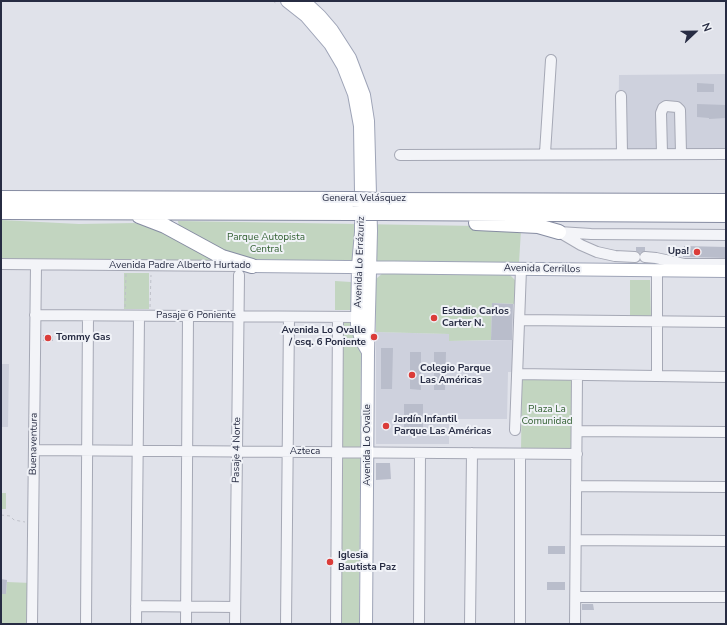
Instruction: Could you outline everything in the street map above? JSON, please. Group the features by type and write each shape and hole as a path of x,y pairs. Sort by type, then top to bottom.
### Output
{"highway":[{"name":"General Velásquez","path":"1,198 353,206 726,201"},
{"name":"General Velásquez","path":"1,212 119,212 353,206"},
{"name":"General Velásquez","path":"382,206 410,214 726,215"},
{"path":"119,212 154,221 176,231 222,257 252,266"},
{"path":"410,214 466,222 538,226 559,232"}],"main road":[{"name":"Avenida Lo Errázuriz","path":"304,1 325,21 340,40 355,70 364,95 369,134 371,231 364,266 358,317 358,332 368,352"},
{"name":"Avenida Lo Errázuriz","path":"282,3 306,16 330,44 343,66 354,94 359,116 361,146 364,266"},
{"name":"Avenida Padre Alberto Hurtado","path":"252,266 364,266"},
{"name":"Avenida Cerrillos","path":"364,266 726,271"},
{"name":"Avenida Lo Ovalle","path":"364,266 368,352 366,624"}],"street":[{"path":"545,153 551,60"},
{"path":"621,96 622,153"},
{"path":"662,153 661,112 666,106 677,107 680,110 681,154"},
{"path":"400,155 545,153 726,154"},
{"path":"559,232 591,234 726,235"},
{"path":"559,232 581,245 597,252 615,256 656,258 684,264 726,264"},
{"name":"Avenida Padre Alberto Hurtado","path":"1,264 252,266"},
{"name":"Buenaventura","path":"32,624 36,264"},
{"path":"515,430 521,269"},
{"path":"657,270 657,376"},
{"name":"Pasaje 4 Norte","path":"235,624 239,275"},
{"name":"Pasaje 6 Poniente","path":"35,315 358,317"},
{"path":"86,624 88,316"},
{"path":"136,624 139,316"},
{"path":"186,624 188,316"},
{"path":"286,624 289,317"},
{"path":"336,624 338,317"},
{"path":"519,320 726,322"},
{"path":"517,374 726,377"},
{"path":"575,624 577,375"},
{"path":"577,431 726,432"},
{"name":"Azteca","path":"34,450 577,454"},
{"path":"419,624 420,453"},
{"path":"470,624 472,453"},
{"path":"520,454 520,624"},
{"path":"576,486 726,487"},
{"path":"576,540 726,541"},
{"path":"576,597 726,597"},
{"path":"136,606 235,607"}],"path":[{"path":"273,1 282,3"},
{"path":"125,316 126,271"},
{"path":"150,316 151,271"},
{"path":"1,515 10,516 14,520 21,522 33,522"}],"shaded area":[{"path":"726,74 726,158 618,159 619,75"},
{"path":"376,332 449,334 449,341 514,340 514,372 508,372 507,419 449,419 449,444 376,444"},
{"path":"1,364 9,364 8,427 1,427"}],"green space":[{"name":"Parque Autopista Central","path":"1,220 79,224 134,223 151,226 224,263 1,260"},
{"name":"Parque Autopista Central","path":"178,221 478,226 521,230 519,263 275,265 240,260 179,228"},
{"name":"Estadio Carlos Carter N.","path":"385,271 509,274 515,280 516,304 492,303 491,340 449,341 449,334 376,332 376,279"},
{"path":"124,273 149,273 149,309 124,309"},
{"path":"630,280 650,280 651,317 630,317"},
{"path":"335,281 351,282 351,310 335,310"},
{"path":"354,321 361,344 359,624 339,624 342,322"},
{"name":"Plaza La Comunidad","path":"522,379 573,380 572,452 521,451"},
{"path":"1,493 6,493 6,509 1,509"},
{"path":"7,582 31,583 30,624 1,624 1,594 6,594"}],"building":[{"path":"697,83 714,84 714,92 697,92"},
{"path":"697,104 726,105 726,118 709,119 697,117"},
{"path":"684,246 726,247 726,258 683,257"},
{"path":"636,247 645,247 645,251 640,253 636,251"},
{"path":"492,303 513,304 512,340 491,340"},
{"name":"Tommy Gas","path":"43,335 53,336 53,341 43,341"},
{"path":"381,348 393,348 392,389 381,389"},
{"path":"410,352 421,352 421,390 410,389"},
{"path":"434,352 446,352 445,390 434,390"},
{"path":"404,404 423,404 423,436 404,436"},
{"path":"376,463 390,463 391,479 376,480"},
{"path":"548,546 565,546 565,554 548,554"},
{"path":"1,579 7,580 6,594 1,594"},
{"path":"547,582 565,582 565,590 547,590"},
{"path":"582,604 593,604 594,610 582,610"}],"place":[{"name":"Upa!","path":"697,252"},
{"name":"Estadio Carlos Carter N.","path":"434,318"},
{"name":"Avenida Lo Ovalle / esq. 6 Poniente","path":"374,337"},
{"name":"Tommy Gas","path":"48,338"},
{"name":"Colegio Parque Las Américas","path":"412,375"},
{"name":"Jardín Infantil Parque Las Américas","path":"386,426"},
{"name":"Iglesia Bautista Paz","path":"330,562"}]}
